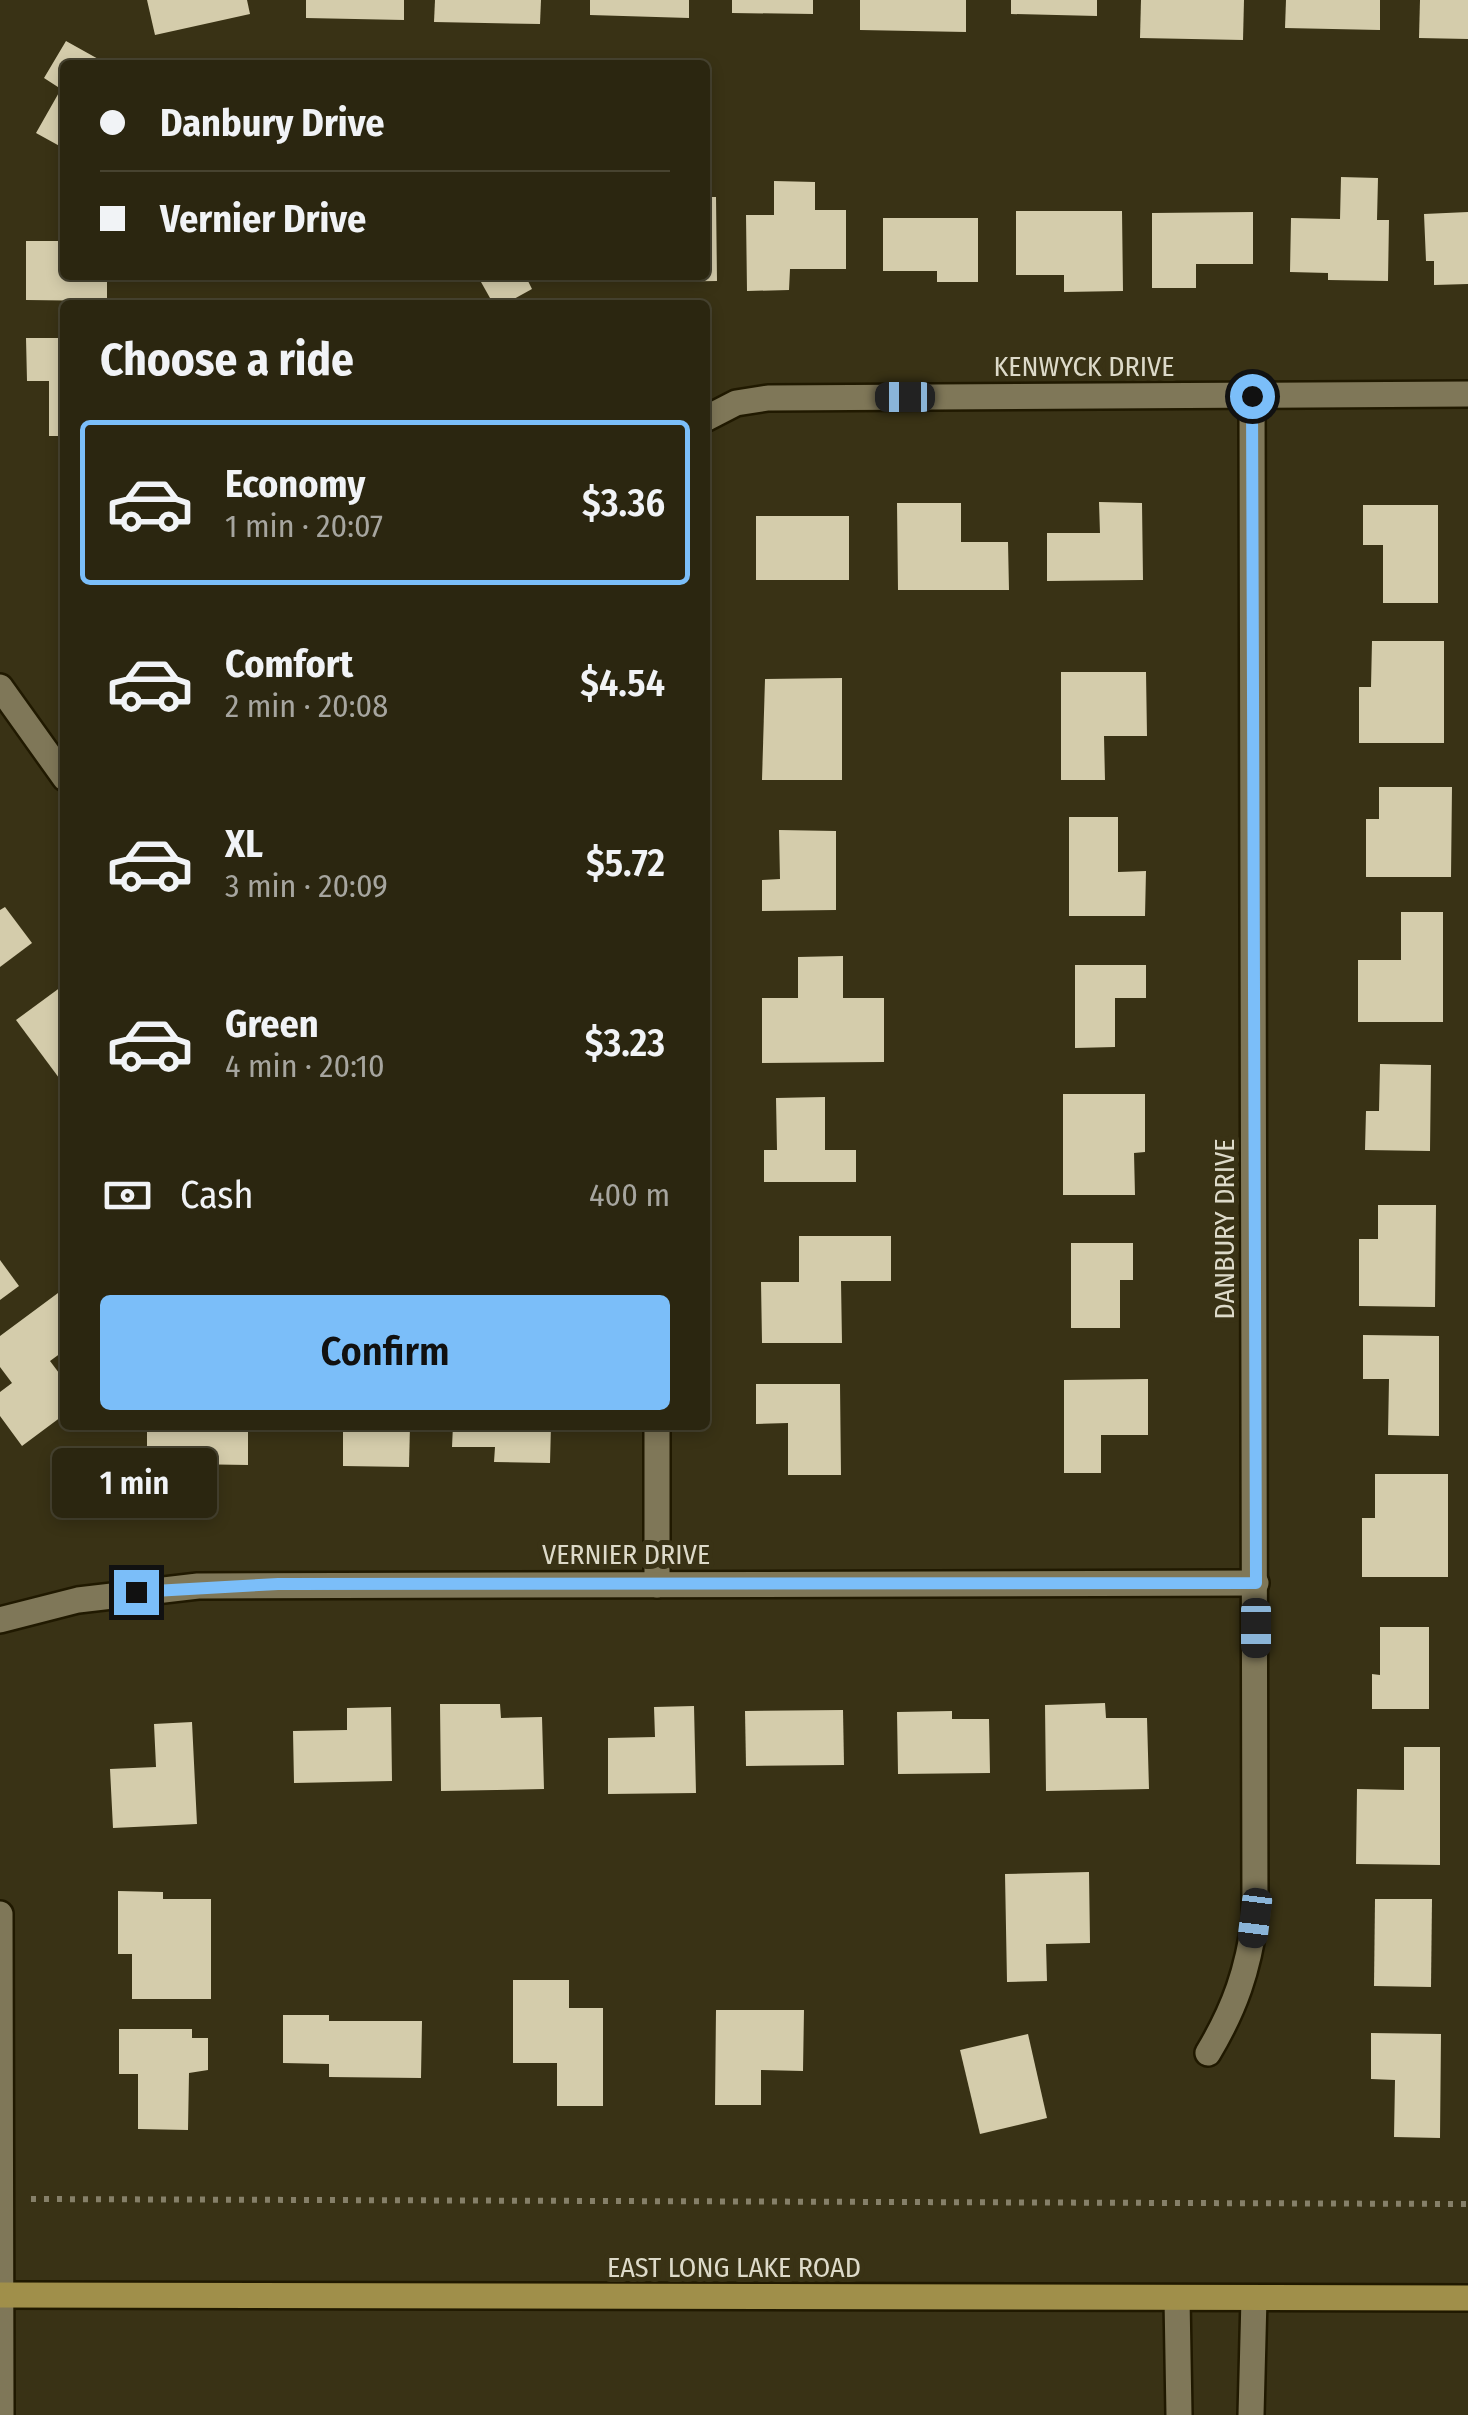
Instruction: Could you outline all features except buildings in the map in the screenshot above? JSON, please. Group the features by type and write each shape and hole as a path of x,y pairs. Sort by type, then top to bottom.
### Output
{"main road":[{"name":"EAST LONG LAKE ROAD","path":"2,2295 1468,2298"}],"street":[{"name":"KENWYCK DRIVE","path":"710,416 736,403 768,398 1468,394"},
{"name":"DANBURY DRIVE","path":"1208,2052 1232,2012 1248,1968 1255,1918 1252,396"},
{"path":"0,688 60,771"},
{"path":"656,1430 657,1584"},
{"name":"VERNIER DRIVE","path":"0,1620 78,1600 198,1586 1256,1583"},
{"path":"0,1914 2,2415"},
{"path":"1177,2298 1179,2415"},
{"path":"1250,2415 1254,2298"}],"path":[{"path":"22,2198 1468,2204"}],"route":[{"path":"136,1592 278,1584 1256,1583 1252,396"}]}
